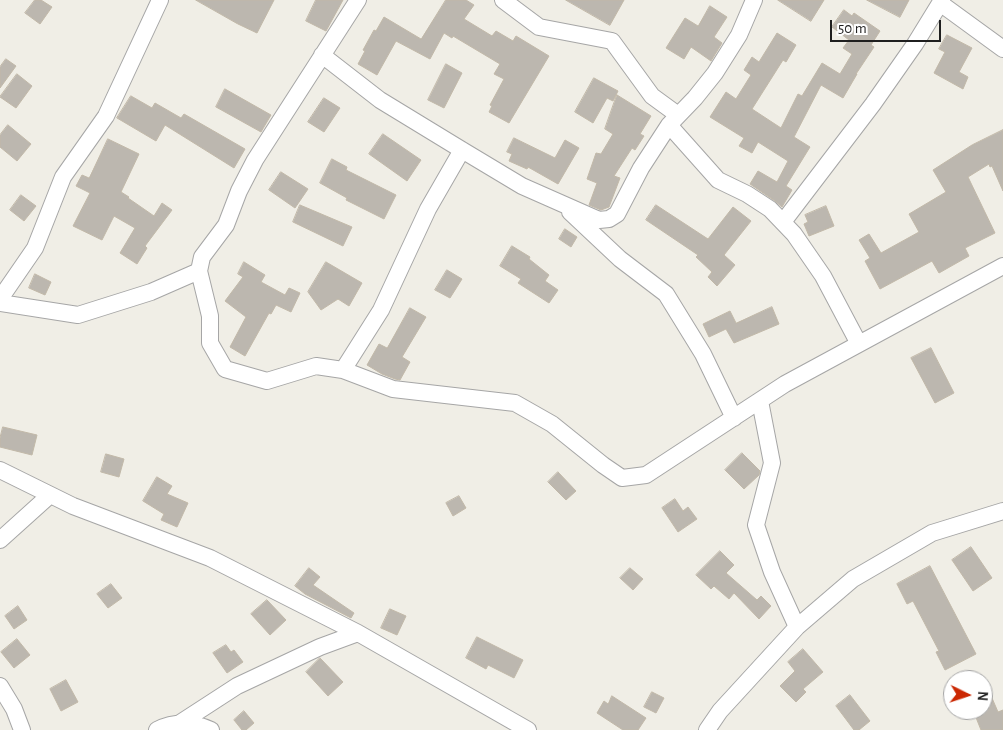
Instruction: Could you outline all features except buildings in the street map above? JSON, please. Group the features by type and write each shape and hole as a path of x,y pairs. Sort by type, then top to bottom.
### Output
{"street":[{"path":"160,0 106,116 63,177 35,248 0,301 78,315 151,292 199,271"},
{"path":"358,0 255,160 239,191 226,225 202,257 199,271 210,316 210,343 225,370 267,381 316,366 343,370 393,389 515,403 552,424 622,478 646,475 786,384 1003,266"},
{"path":"502,0 539,27 612,41 652,96 674,120 718,180 747,194 770,210 794,234 823,276 859,344"},
{"path":"322,54 380,100 522,186 599,220 609,219 617,214 641,168 674,120 715,73 739,36 754,0"},
{"path":"783,222 873,104 915,44 941,1 1003,49"},
{"path":"343,370 381,310 428,208 462,150"},
{"path":"560,202 620,259 666,294 703,354 734,418"},
{"path":"760,401 772,463 756,525 772,572 797,627"},
{"path":"0,470 73,506 210,558 358,634 528,730"},
{"path":"0,540 50,495"},
{"path":"708,730 720,711 797,627 853,579 932,533 1003,511"},
{"path":"157,730 180,723 237,686 320,647 358,634"},
{"path":"0,686 14,709 22,730"},
{"path":"180,723 196,724 211,730"}]}
